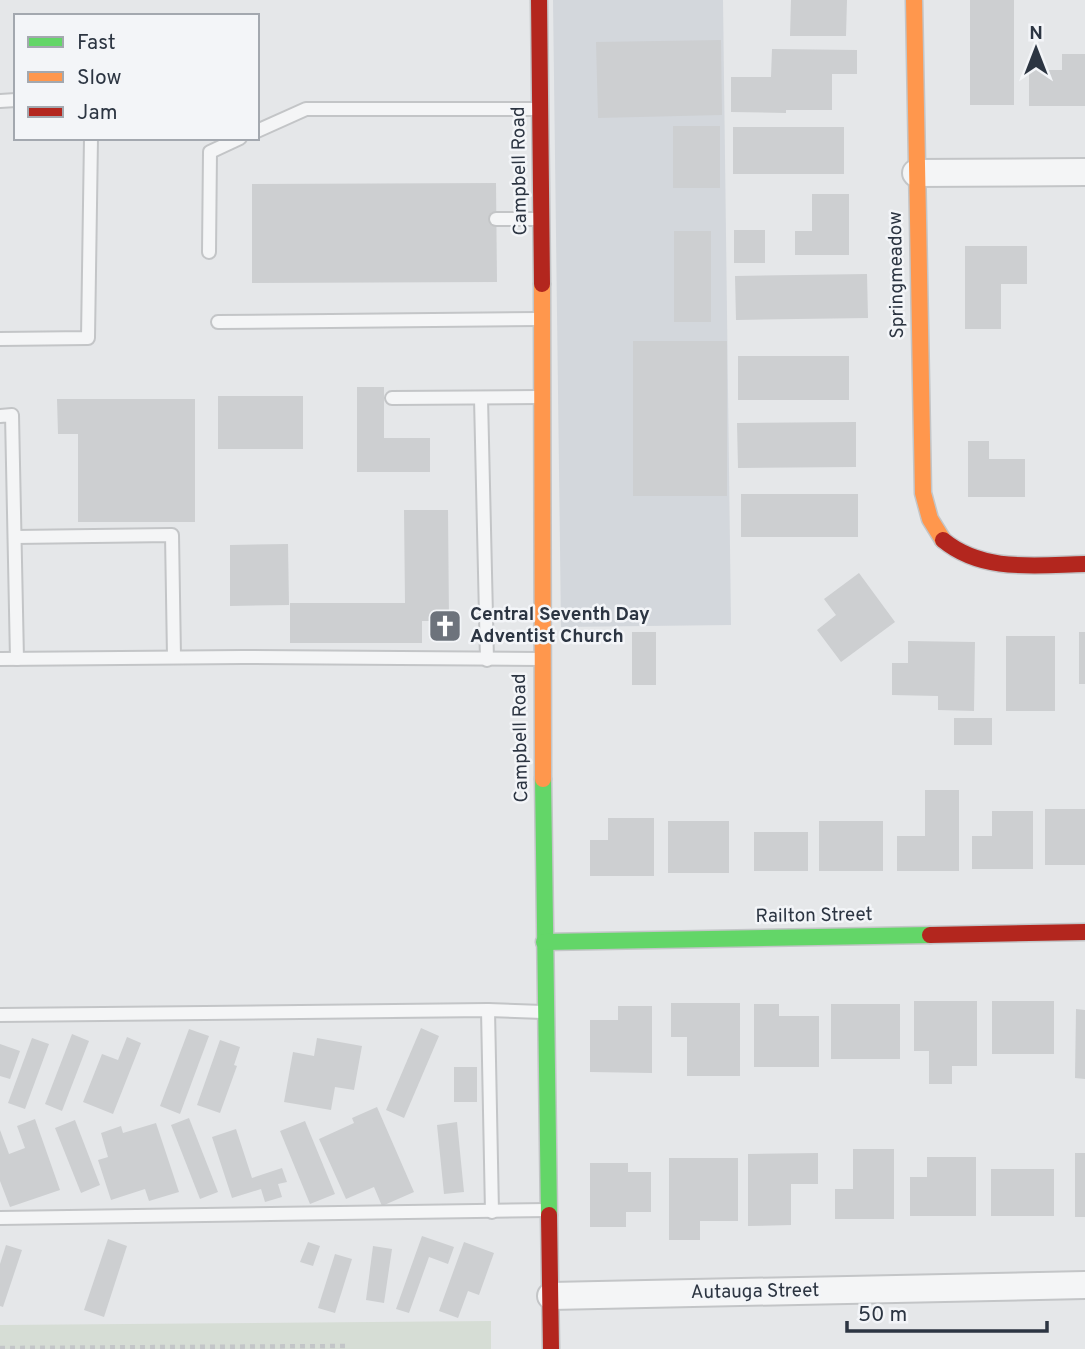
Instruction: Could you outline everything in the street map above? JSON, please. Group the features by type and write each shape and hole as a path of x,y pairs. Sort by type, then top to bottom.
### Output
{"street":[{"name":"Campbell Road","path":"539,0 543,397 541,659 551,1349"},
{"name":"Springmeadow","path":"914,0 923,493 930,521 946,543 965,557 997,565 1085,564"},
{"path":"916,173 1085,172"},
{"name":"Railton Street","path":"544,942 1085,932"},
{"name":"Autauga Street","path":"551,1296 1085,1285"}],"lane":[{"path":"259,130 306,109 540,109"},
{"path":"0,339 88,338 90,140"},
{"path":"209,252 210,152 236,140"},
{"path":"496,219 541,219"},
{"path":"218,322 542,319"},
{"path":"392,398 543,397"},
{"path":"481,398 487,660"},
{"path":"0,416 12,415 17,659"},
{"path":"15,537 172,535 173,657"},
{"path":"0,659 541,659"},
{"path":"0,1015 488,1010 546,1012"},
{"path":"488,1010 492,1212"},
{"path":"0,1218 548,1210"}],"path":[{"path":"0,1348 350,1346"}],"shaded area":[{"path":"553,0 723,0 731,625 561,627"},
{"path":"491,1321 491,1349 0,1349 0,1325"}],"building":[{"path":"791,0 847,0 846,36 790,36"},
{"path":"970,0 1014,0 1014,105 970,105"},
{"path":"721,40 722,115 598,118 596,42"},
{"path":"772,49 857,50 857,74 832,74 832,110 731,112 731,77 771,77"},
{"path":"1062,54 1085,54 1085,106 1029,106 1029,70 1062,70"},
{"path":"673,126 720,126 720,188 673,188"},
{"path":"733,127 844,127 844,174 733,174"},
{"path":"496,183 497,282 252,283 252,184"},
{"path":"812,194 849,194 849,255 795,255 795,231 812,231"},
{"path":"734,230 765,230 765,263 734,263"},
{"path":"674,231 711,231 711,322 674,322"},
{"path":"965,246 1027,246 1027,284 1001,284 1001,329 965,329"},
{"path":"867,274 868,318 736,320 735,276"},
{"path":"633,341 727,341 727,496 633,496"},
{"path":"738,356 849,356 849,400 738,400"},
{"path":"357,387 384,387 384,438 430,438 430,472 357,472"},
{"path":"218,396 303,396 303,449 218,449"},
{"path":"57,399 195,399 195,522 78,522 78,434 58,434"},
{"path":"856,422 856,467 738,468 737,423"},
{"path":"968,441 989,441 989,459 1025,459 1025,497 968,497"},
{"path":"741,494 858,494 858,537 741,537"},
{"path":"404,510 448,510 449,621 422,621 422,643 290,643 290,603 405,603"},
{"path":"288,544 289,605 230,606 230,545"},
{"path":"859,573 895,622 841,662 817,630 836,615 824,599"},
{"path":"632,632 656,632 656,685 632,685"},
{"path":"1079,632 1085,632 1085,684 1079,684"},
{"path":"1006,636 1055,636 1055,711 1006,711"},
{"path":"908,641 975,642 974,711 938,710 938,696 892,695 892,663 908,663"},
{"path":"954,718 992,718 992,745 954,745"},
{"path":"925,790 959,790 959,871 897,871 897,836 925,836"},
{"path":"1045,809 1085,809 1085,865 1045,865"},
{"path":"992,811 1033,811 1033,869 972,869 972,836 992,836"},
{"path":"608,818 654,818 654,876 590,876 590,840 608,840"},
{"path":"668,821 729,821 729,873 668,873"},
{"path":"819,821 883,821 883,871 819,871"},
{"path":"754,832 808,832 808,871 754,871"},
{"path":"914,1001 977,1001 977,1066 952,1066 952,1084 929,1084 929,1051 914,1051"},
{"path":"992,1001 1054,1001 1054,1054 992,1054"},
{"path":"671,1003 740,1003 740,1076 687,1076 687,1037 671,1037"},
{"path":"754,1004 779,1004 779,1016 819,1016 819,1067 754,1067"},
{"path":"831,1004 900,1004 900,1059 831,1059"},
{"path":"618,1006 652,1006 652,1073 590,1072 590,1020 618,1020"},
{"path":"1076,1009 1085,1010 1085,1079 1075,1078"},
{"path":"421,1028 439,1036 404,1118 386,1110"},
{"path":"189,1029 209,1036 180,1114 160,1106"},
{"path":"72,1034 89,1041 62,1111 45,1104"},
{"path":"127,1037 141,1043 113,1114 83,1102 102,1054 118,1060"},
{"path":"32,1038 49,1044 25,1109 8,1103"},
{"path":"317,1038 362,1046 354,1090 335,1087 331,1110 284,1102 293,1052 314,1056"},
{"path":"220,1040 240,1047 234,1065 237,1066 220,1113 197,1105"},
{"path":"0,1044 20,1051 10,1079 0,1076"},
{"path":"454,1067 477,1067 477,1102 454,1102"},
{"path":"377,1107 414,1192 382,1206 374,1187 346,1199 319,1139 354,1123 352,1118"},
{"path":"189,1118 218,1192 200,1199 171,1125"},
{"path":"35,1119 60,1190 10,1207 0,1181 0,1130 9,1154 25,1148 17,1126"},
{"path":"75,1120 100,1185 81,1193 55,1128"},
{"path":"305,1121 335,1194 310,1204 280,1131"},
{"path":"457,1122 464,1192 444,1194 437,1125"},
{"path":"156,1123 179,1192 149,1201 145,1189 111,1200 98,1160 108,1157 101,1133 121,1126 123,1133"},
{"path":"236,1129 252,1178 282,1168 287,1182 278,1184 282,1197 265,1202 261,1189 232,1198 212,1137"},
{"path":"853,1149 894,1149 894,1219 835,1219 835,1189 853,1189"},
{"path":"818,1153 818,1184 791,1184 791,1225 748,1226 748,1154"},
{"path":"1075,1153 1085,1153 1085,1217 1075,1217"},
{"path":"927,1157 976,1157 976,1216 910,1216 910,1177 927,1177"},
{"path":"669,1158 738,1158 738,1221 700,1221 700,1240 669,1240"},
{"path":"590,1163 628,1163 628,1172 651,1172 651,1212 626,1212 626,1227 590,1227"},
{"path":"991,1169 1054,1169 1054,1216 991,1216"},
{"path":"422,1236 454,1247 448,1264 429,1257 409,1313 396,1309"},
{"path":"108,1239 127,1246 104,1317 84,1310"},
{"path":"308,1242 320,1246 313,1266 300,1262"},
{"path":"464,1242 494,1253 479,1295 468,1291 458,1318 439,1311"},
{"path":"6,1245 22,1250 3,1307 0,1306 0,1264"},
{"path":"373,1246 392,1249 384,1303 366,1300"},
{"path":"335,1254 352,1259 335,1313 318,1308"}],"traffic: fast":[{"path":"543,779 549,1215"},
{"path":"544,942 930,935"}],"traffic: slow":[{"path":"914,0 923,493 930,519 943,540"},
{"path":"542,284 543,779"}],"traffic: jam":[{"path":"539,0 542,284"},
{"path":"943,540 959,551 993,562 1029,566 1085,564"},
{"path":"930,935 1085,932"},
{"path":"549,1215 551,1349"}],"place":[{"name":"Central Seventh Day Adventist Church","path":"445,626"}]}
